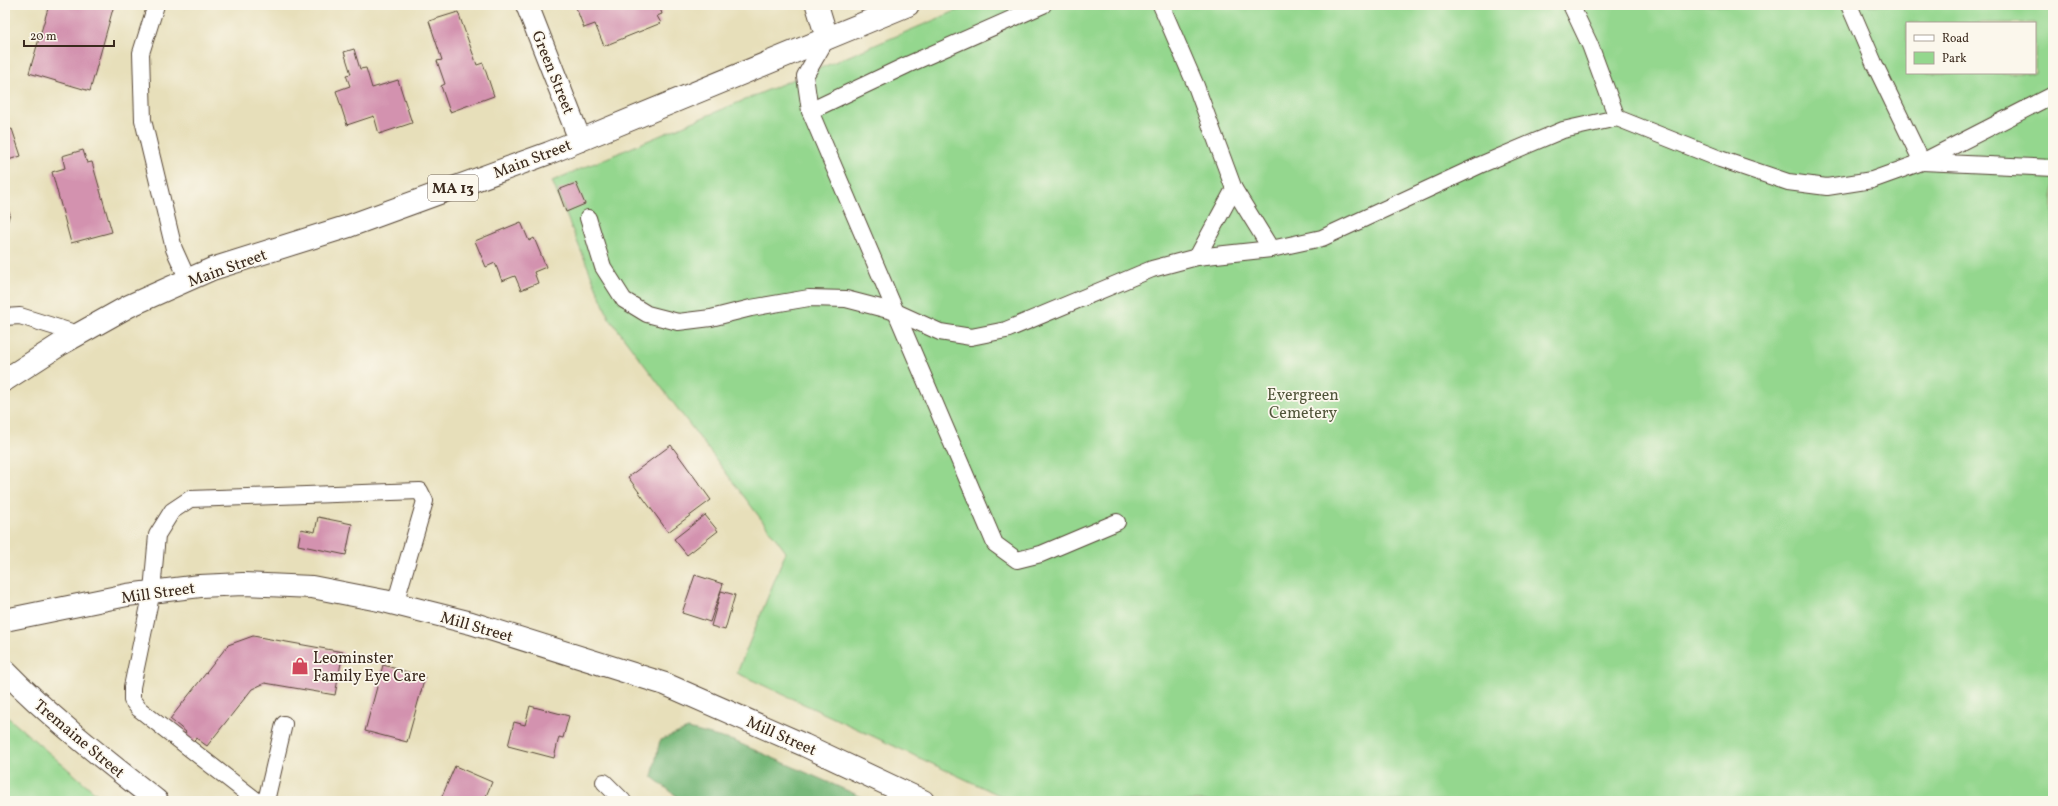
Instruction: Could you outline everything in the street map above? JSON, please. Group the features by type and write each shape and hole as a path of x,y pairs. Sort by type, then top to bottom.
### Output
{"main road":[{"name":"Green Street","path":"527,5 580,140"},
{"path":"817,5 827,38"},
{"name":"Main Street","path":"5,380 78,334 129,306 212,269 349,226 580,140 908,5"},
{"name":"Mill Street","path":"5,620 152,591 193,586 243,584 312,587 395,604 471,623 665,684 804,744 923,801"},
{"name":"Tremaine Street","path":"5,671 74,736 157,801"}],"lane":[{"path":"156,5 141,53 143,120 174,249 188,280"},
{"path":"810,111 907,65 1043,5"},
{"path":"1161,5 1196,86 1234,189 1271,249"},
{"path":"1571,5 1590,45 1617,118"},
{"path":"1849,5 1874,63 1922,162"},
{"path":"827,38 805,76 810,111 995,544 1017,560 1041,554 1117,522"},
{"path":"588,218 604,267 624,300 647,314 678,322 711,318 750,308 809,298 846,298 896,312 940,332 971,337 1006,330 1152,269 1197,257 1271,249 1322,238 1480,165 1563,130 1617,118 1720,159 1788,182 1827,188 1872,180 1922,162 2053,95"},
{"path":"1922,162 2053,168"},
{"path":"1197,257 1234,189"},
{"path":"5,317 20,316 78,334"},
{"path":"257,801 139,710 132,700 132,687 152,591 157,535 172,511 190,499 420,491 425,501 395,604"},
{"path":"266,801 284,724"},
{"path":"604,782 623,801"}],"green space":[{"name":"Evergreen Cemetery","path":"970,5 2053,5 2053,795 1993,801 1012,801 737,673 786,552 609,318 552,181"},
{"path":"5,715 105,801 5,801"},
{"path":"688,729 734,741 871,801 683,801 652,777 660,740"}],"building":[{"path":"49,5 114,5 90,91 29,73"},
{"path":"575,5 659,5 662,14 657,16 661,23 604,46 595,24 584,28"},
{"path":"458,12 477,65 483,63 494,96 450,112 441,86 445,84 437,61 442,60 429,21"},
{"path":"354,49 360,69 366,68 372,88 398,80 412,123 379,134 374,116 347,125 336,91 350,86 346,75 351,74 344,52"},
{"path":"12,129 21,156 5,161 5,131"},
{"path":"83,150 87,163 92,162 112,232 71,243 52,172 65,168 62,156"},
{"path":"576,183 585,204 566,212 558,190"},
{"path":"5,211 10,213 5,230"},
{"path":"521,222 529,241 534,238 546,267 534,272 538,283 521,290 515,276 502,281 495,263 486,267 475,241"},
{"path":"671,445 711,500 668,532 628,477"},
{"path":"705,515 718,531 687,555 674,539"},
{"path":"318,517 352,524 346,555 298,545 301,529 315,532"},
{"path":"695,575 723,584 710,622 682,613"},
{"path":"721,591 735,595 725,630 711,626"},
{"path":"253,636 343,652 335,695 265,683 252,689 207,746 196,738 193,743 184,735 186,732 170,719 228,645"},
{"path":"383,665 425,677 407,742 365,731"},
{"path":"530,706 569,716 563,738 559,737 554,758 508,746 514,722 525,725"},
{"path":"455,766 492,782 484,801 440,801"}],"place":[{"name":"Leominster Family Eye Care","path":"300,666"}]}
